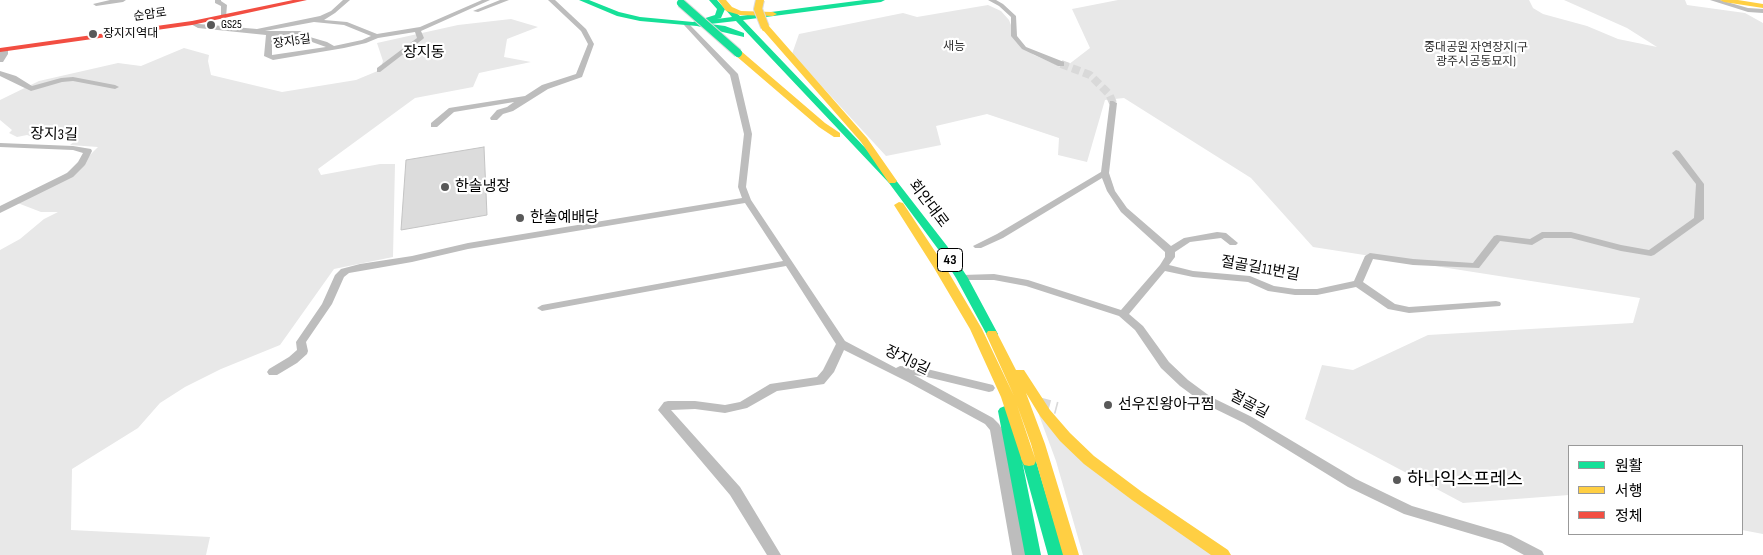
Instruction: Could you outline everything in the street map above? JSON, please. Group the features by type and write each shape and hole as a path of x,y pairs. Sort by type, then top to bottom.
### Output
{"main road":[{"name":"순암로","path":"1,53 192,23 302,0"},
{"path":"583,0 625,15 746,33 756,22 767,19 879,0"},
{"name":"43","path":"713,0 729,11"},
{"path":"760,0 758,9 848,121 892,181"},
{"path":"850,4 862,0"},
{"path":"1724,0 1763,6"},
{"path":"679,1 822,125 837,135"},
{"path":"690,24 729,11 767,19"},
{"name":"회안대로","path":"729,11 746,33 869,168 914,225 976,329 1008,397 1021,434 1056,555"},
{"name":"회안대로","path":"746,33 892,181 943,248 962,278 1016,381 1038,444 1070,555"},
{"path":"986,321 1033,395 1066,437 1089,460 1223,555"},
{"path":"998,375 1033,555"}],"street":[{"path":"96,4 124,0"},
{"path":"218,0 217,2 224,5 224,16"},
{"path":"255,31 315,20 333,12 346,0"},
{"name":"장지5길","path":"192,23 198,26 255,31 268,34 268,56 272,58 364,42 376,36 418,30 487,0"},
{"path":"475,12 506,0"},
{"path":"494,118 500,112 510,109 545,86 579,75 591,44 584,30 551,0"},
{"path":"991,0 1001,5 1014,17 1014,36 1024,48 1061,64"},
{"path":"1713,0 1748,10 1763,11"},
{"path":"1748,10 1763,19"},
{"path":"315,20 345,23 376,36"},
{"path":"690,24 734,74 748,134 742,187 747,200 841,344 828,372 820,381 774,387 743,405 725,409 695,404 668,405 664,410 735,491 774,555"},
{"path":"380,70 421,38 418,30"},
{"path":"268,34 300,33 300,36 325,43 331,47"},
{"path":"0,73 14,78 30,89 61,80 73,79 115,87"},
{"path":"434,125 452,110 527,98"},
{"path":"1113,102 1105,173 1110,191 1124,210 1170,251 1170,258 1123,314"},
{"name":"장지3길","path":"0,145 73,148 88,151 82,163 70,175 0,210"},
{"path":"1496,304 1409,310 1392,307 1358,283 1370,256 1413,262 1476,266 1497,238 1532,242 1542,235 1571,235 1621,248 1651,253 1699,219 1700,184 1676,153"},
{"path":"978,246 1000,236 1105,173"},
{"path":"273,372 293,360 303,351 301,342 326,304 340,275 345,272 360,267 412,259 468,246 747,200"},
{"path":"1170,251 1178,244 1187,240 1217,235 1223,235 1233,243"},
{"path":"542,308 789,262"},
{"name":"절골길11번길","path":"1163,267 1193,274 1250,279 1272,289 1295,292 1317,292 1358,283"},
{"name":"절골길","path":"962,278 994,277 1028,283 1123,314 1139,328 1165,365 1184,383 1207,400 1248,420 1352,483 1382,498 1410,510 1506,539 1537,555"},
{"name":"장지9길","path":"841,344 889,369 912,378 990,421 998,433 1019,555"},
{"path":"889,369 927,373 989,388"}],"green space":[{"path":"1118,0 1529,0 1533,8 1543,14 1587,26 1618,39 1657,47 1627,28 1564,0 1685,0 1687,5 1745,13 1763,23 1763,534 1743,530 1743,445 1568,445 1568,495 1463,503 1305,419 1322,365 1353,370 1428,335 1633,323 1640,298 1313,247 1251,178 1124,98 1105,100 1087,162 1058,155 1059,138 987,114 936,126 941,145 886,156 792,54 799,34 903,13 917,17 988,5 1001,11 1009,20 1018,43 1034,55 1064,68 1090,48 1072,9"},
{"path":"511,19 538,27 507,39 504,57 531,62 479,73 473,87 415,98 318,169 321,175 380,164 395,164 393,257 334,269 280,345 221,369 185,387 160,403 138,428 72,469 71,530 210,537 206,555 0,555 0,250 20,239 44,219 58,212 41,212 15,202 45,187 82,163 98,147 70,145 78,138 33,137 27,135 17,137 9,133 12,130 0,120 0,100 39,81 118,63 141,66 184,48 209,55 208,61 211,75 282,92 356,80 380,70 383,61 377,43 458,25"},
{"path":"1039,415 1216,555 1083,555 1056,461"}],"building":[{"name":"한솔냉장","path":"484,147 487,215 401,230 406,160"}],"tunnel":[{"path":"1061,64 1090,75 1109,94 1113,103"},
{"path":"1038,403 1057,408"}],"traffic: fast":[{"path":"583,0 617,14 640,19 693,24 881,0"},
{"path":"693,24 718,16 721,9 713,0"},
{"path":"681,3 738,53"},
{"path":"729,9 892,181 943,248 962,278 992,334"},
{"path":"700,25 722,28 741,35"},
{"path":"1005,411 1033,555"},
{"path":"1029,461 1056,555"}],"traffic: slow":[{"path":"722,0 729,9 740,13 773,14"},
{"path":"760,0 758,9 765,27"},
{"path":"1724,0 1763,6"},
{"path":"765,27 864,140 892,181"},
{"path":"738,53 822,125 837,135"},
{"path":"899,205 940,268 976,329 1008,397 1029,461"},
{"path":"992,334 1015,381 1038,444 1071,555"},
{"path":"1020,373 1045,413 1065,437 1089,460 1137,496 1223,555"}],"traffic: jam":[{"path":"0,50 192,23 303,0"}],"place":[{"name":"GS25","path":"211,25"},
{"name":"장지지역대","path":"93,34"},
{"name":"한솔냉장","path":"445,187"},
{"name":"한솔예배당","path":"520,218"},
{"name":"선우진왕아구찜","path":"1108,405"},
{"name":"하나익스프레스","path":"1397,480"}],"district":[{"name":"장지동","path":"424,53"}],"park label":[{"name":"새능","path":"954,47"},
{"name":"중대공원 자연장지(구 광주시공동묘지)","path":"1476,55"}]}
